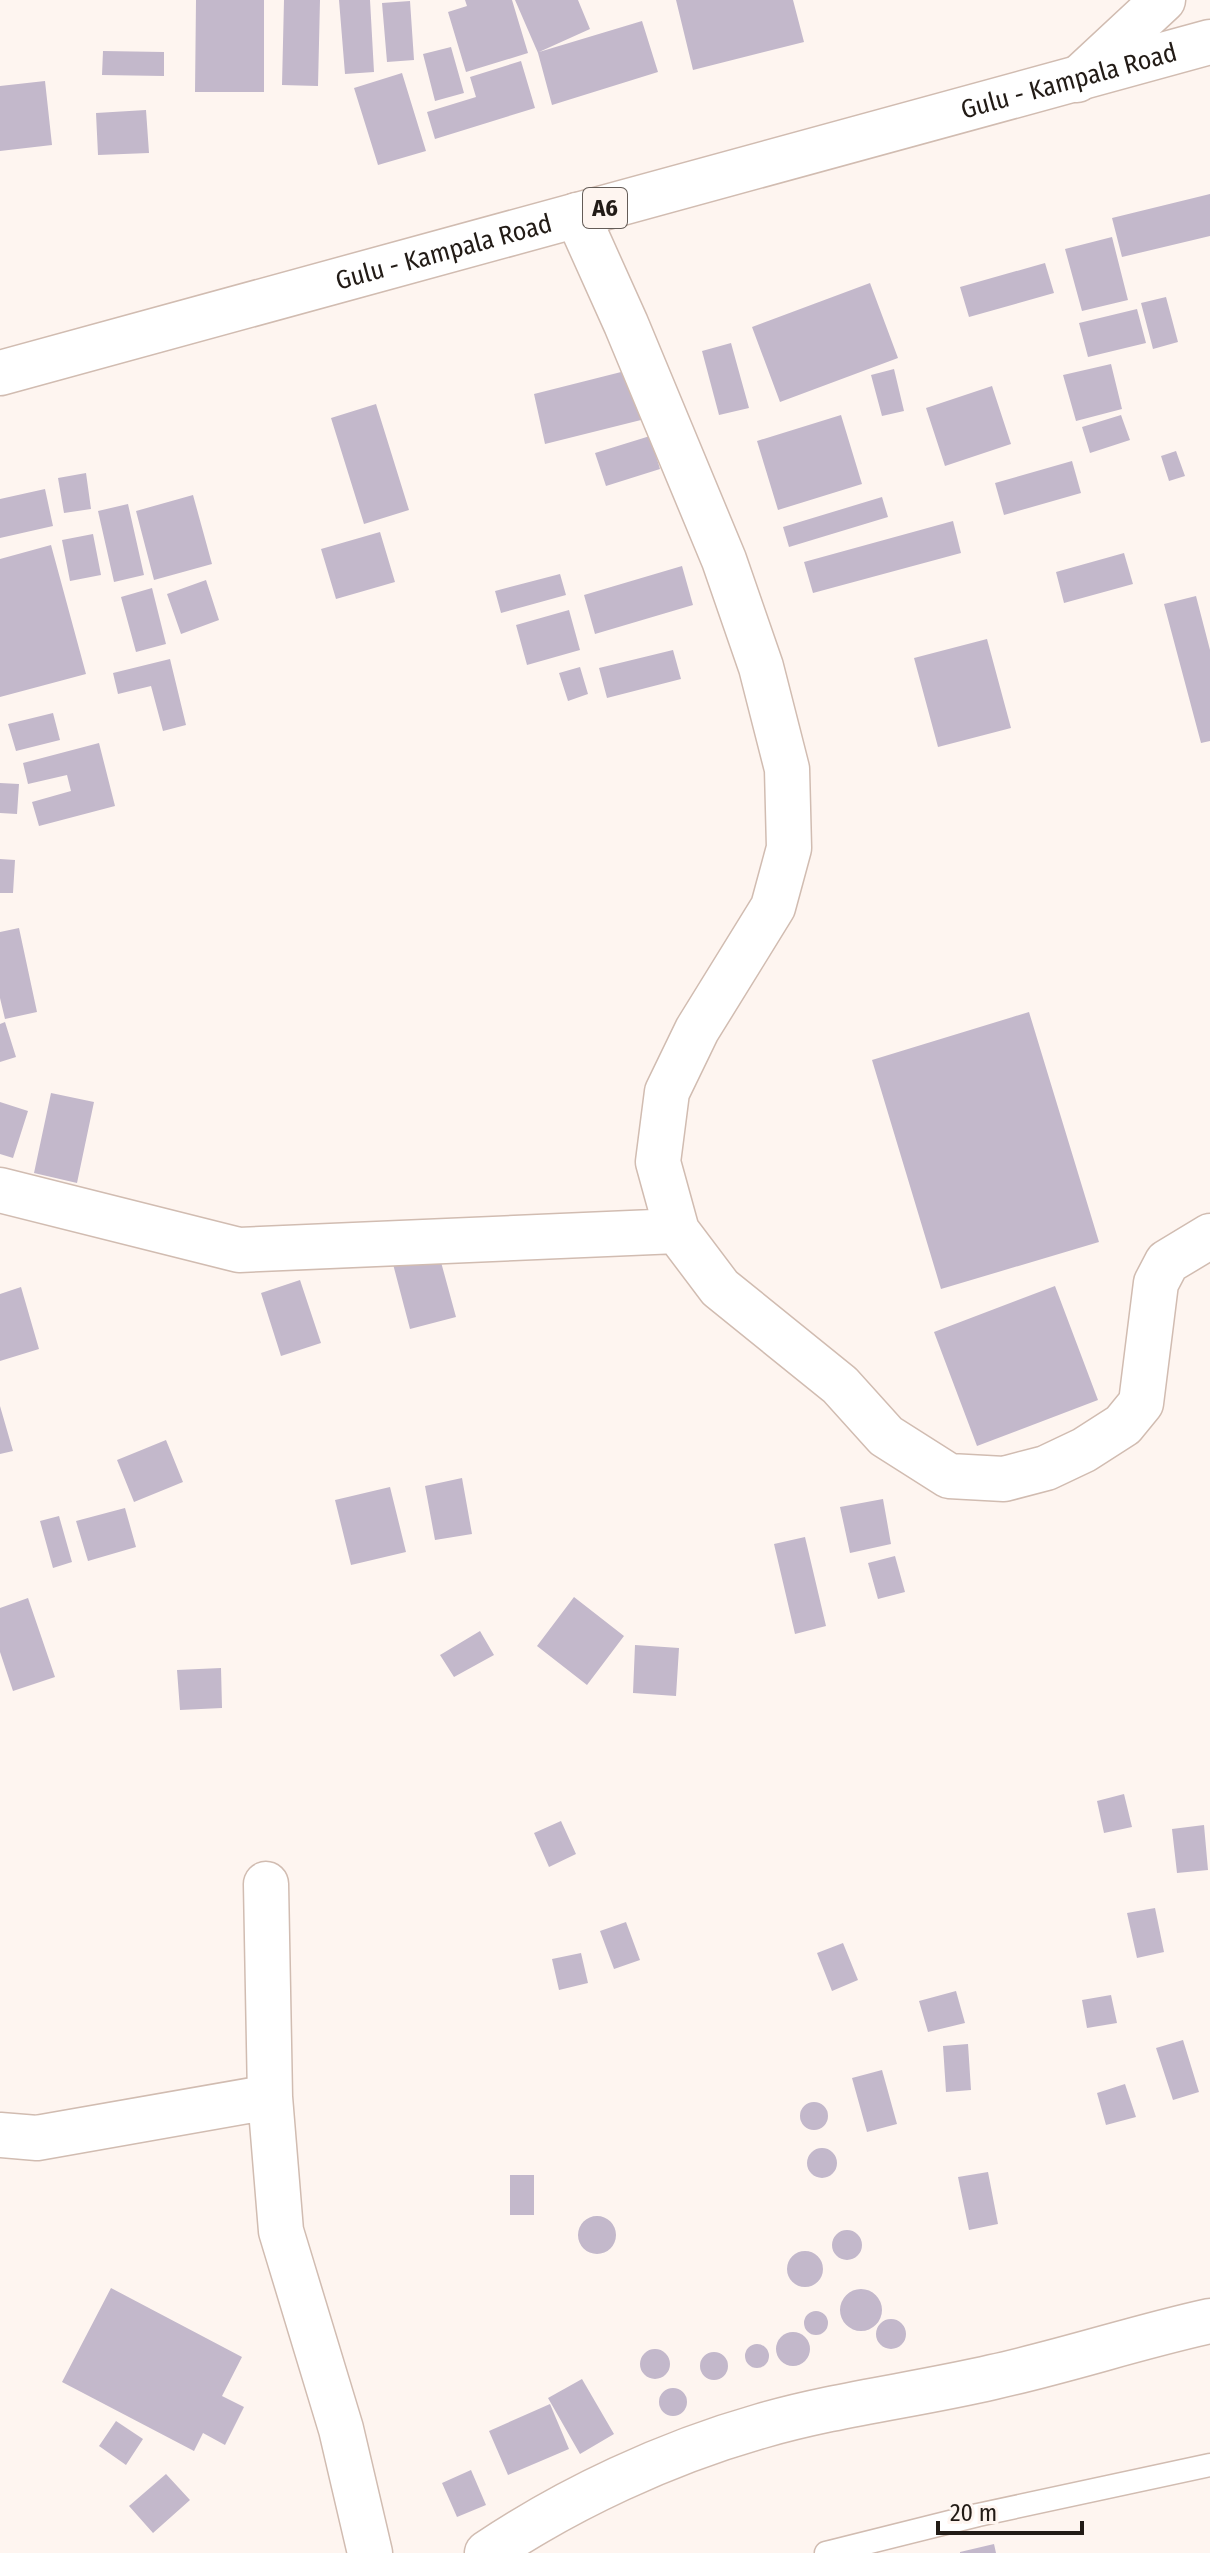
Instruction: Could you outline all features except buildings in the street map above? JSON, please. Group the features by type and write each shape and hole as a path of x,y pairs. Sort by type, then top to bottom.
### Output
{"street":[{"path":"1077,80 1163,0"},
{"name":"Gulu - Kampala Road","path":"0,373 1210,42"},
{"path":"577,215 724,560 761,667 787,769 789,848 773,907 697,1030 667,1092 658,1162 677,1231 720,1288 840,1385 886,1436 949,1476 1004,1479 1059,1462 1123,1425 1141,1403 1156,1283 1167,1262 1210,1236"},
{"path":"0,1190 239,1250 677,1231"},
{"path":"266,1884 270,2097 281,2231 341,2429 370,2553"},
{"path":"0,2135 37,2138 270,2097"},
{"path":"487,2553 533,2522 643,2469 760,2426 878,2398 993,2377 1210,2321"}],"lane":[{"path":"826,2553 978,2515 1210,2465"}]}
